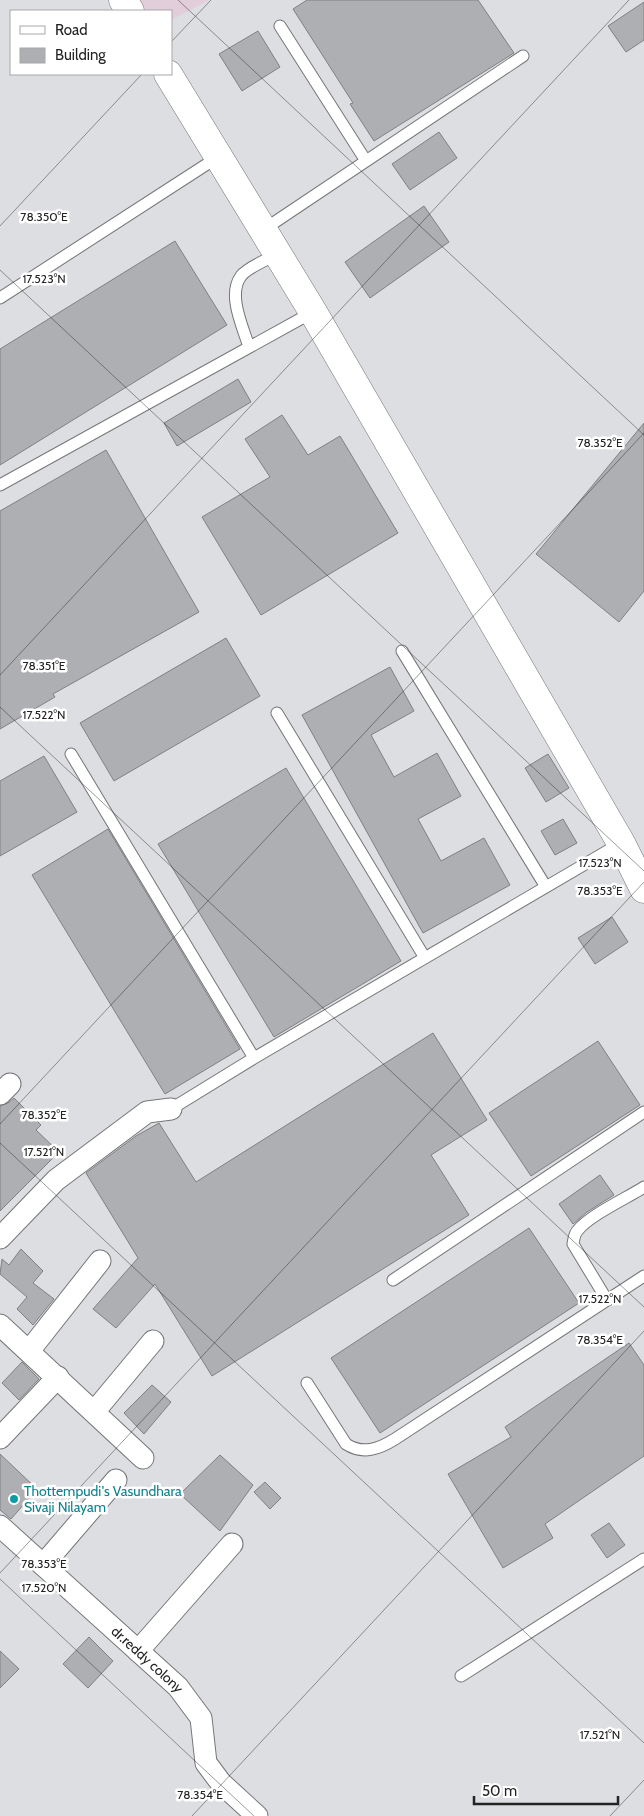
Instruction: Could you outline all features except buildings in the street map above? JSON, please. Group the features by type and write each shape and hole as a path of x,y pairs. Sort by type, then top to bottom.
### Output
{"street":[{"path":"169,75 313,312 621,843 643,886"},
{"path":"0,1238 56,1180 146,1112 171,1109"},
{"path":"29,1351 100,1261"},
{"path":"0,1325 143,1458"},
{"path":"94,1412 153,1341"},
{"path":"0,1438 58,1377"},
{"path":"43,1565 116,1480"},
{"name":"dr.reddy colony","path":"0,1526 178,1687 201,1718 206,1763 221,1783 257,1816"},
{"path":"138,1651 232,1544"}],"lane":[{"path":"280,26 366,161"},
{"path":"263,230 524,56"},
{"path":"0,298 218,157"},
{"path":"249,347 237,309 235,291 241,276 277,254"},
{"path":"0,485 313,312"},
{"path":"402,651 546,887"},
{"path":"277,713 425,958"},
{"path":"71,754 254,1058"},
{"path":"171,1109 254,1058 621,843"},
{"path":"393,1280 644,1112"},
{"path":"607,1300 573,1244 574,1236 579,1229 594,1217 644,1187"},
{"path":"307,1382 346,1444 354,1449 364,1451 375,1448 395,1439 644,1276"},
{"path":"460,1676 644,1559"}],"shaded area":[{"path":"123,0 209,0 172,19 172,10 129,10"}],"place":[{"name":"Thottempudi's Vasundhara Sivaji Nilayam","path":"14,1499"}]}
